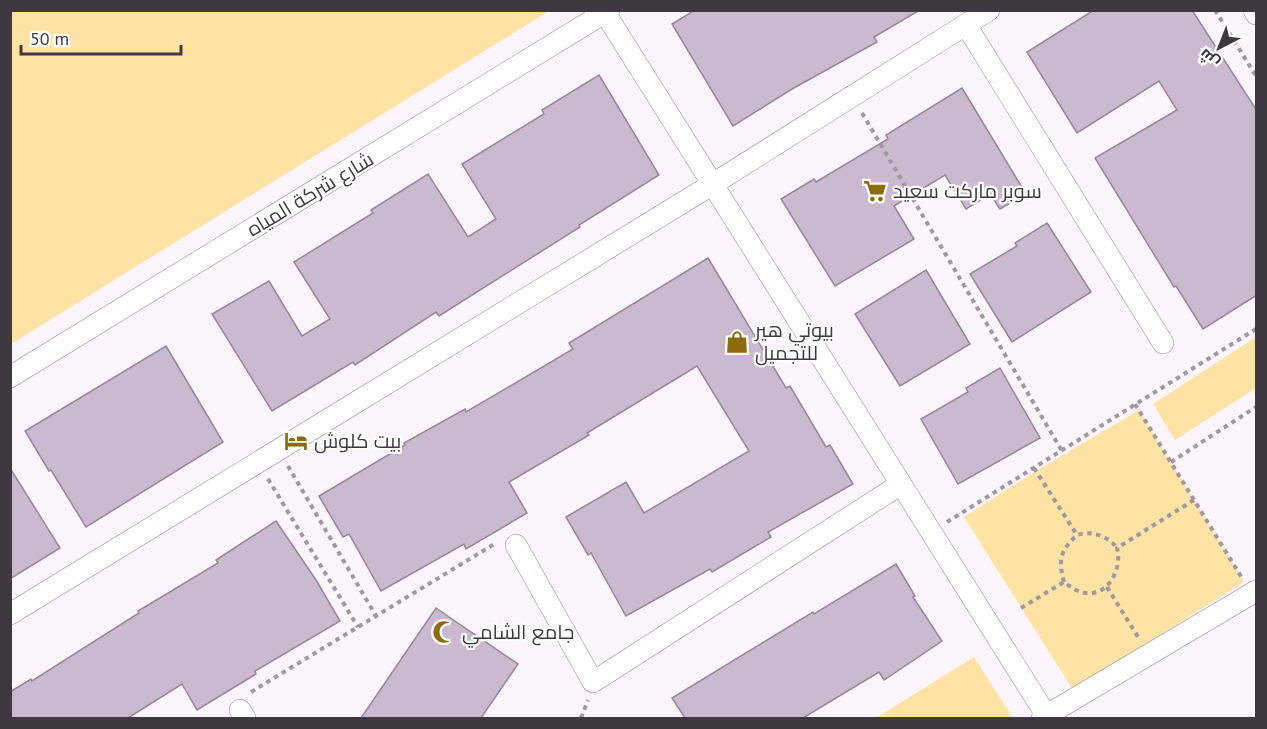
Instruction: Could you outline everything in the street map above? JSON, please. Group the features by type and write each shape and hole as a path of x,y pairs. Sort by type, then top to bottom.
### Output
{"street":[{"path":"10,614 713,184 989,10"},
{"path":"607,12 1046,718 1254,593"},
{"name":"شارع شركة المياه","path":"10,377 607,12"},
{"path":"966,25 1163,343"},
{"path":"516,545 593,682 901,484"}],"path":[{"path":"1215,10 1257,76"},
{"path":"852,97 1062,451"},
{"path":"931,532 1257,329"},
{"path":"1135,405 1254,593"},
{"path":"1171,462 1257,407"},
{"path":"278,450 376,616"},
{"path":"258,463 358,627"},
{"path":"1034,468 1077,535"},
{"path":"1117,548 1194,500"},
{"path":"1083,533 1099,535 1111,540 1117,548 1120,558 1116,573 1107,587 1083,593 1064,582 1060,566 1064,547 1077,535 1083,533"},
{"path":"242,714 246,695 500,541 516,545"},
{"path":"1021,608 1064,582"},
{"path":"1107,587 1149,655"}],"shaded area":[{"path":"11,10 549,10 549,11 11,344"},
{"path":"1256,337 1256,388 1175,440 1153,404"},
{"path":"1139,410 1244,582 1073,690 964,517"},
{"path":"974,657 1013,718 876,718"}],"building":[{"path":"695,10 920,10 874,37 877,42 792,89 733,126 672,24"},
{"path":"1094,10 1192,10 1257,111 1257,295 1203,329 1176,286 1174,287 1095,158 1177,110 1159,81 1077,133 1027,52"},
{"path":"599,75 659,175 439,316 436,312 355,365 353,362 272,411 212,314 269,281 302,336 330,319 294,262 373,213 371,210 428,174 468,237 496,219 462,164 544,114 542,110"},
{"path":"962,88 1026,194 1000,209 990,194 966,209 945,175 894,206 914,239 835,286 781,199 814,179 816,182 888,139 886,135"},
{"path":"1047,223 1091,292 1012,342 970,274 1017,246 1015,243"},
{"path":"708,258 786,388 790,386 826,447 830,445 853,484 768,532 771,537 712,572 710,569 626,616 591,553 588,555 566,517 626,482 644,513 749,451 697,366 587,433 589,435 509,482 527,513 466,549 464,544 381,591 349,534 343,537 319,496 405,445 404,443 465,409 466,412 573,349 569,343"},
{"path":"926,270 970,344 900,386 855,314"},
{"path":"166,346 223,442 86,527 25,431"},
{"path":"1000,368 1040,438 958,484 921,419 968,392 966,388"},
{"path":"10,468 60,548 10,579"},
{"path":"276,521 316,580 340,621 255,671 256,674 197,710 182,684 128,718 10,718 10,692 31,679 32,681 139,613 138,611 218,563 216,560"},
{"path":"896,564 915,596 913,597 942,641 884,680 879,672 803,718 685,718 672,698"},
{"path":"436,608 518,664 481,718 361,718"}],"place":[{"name":"سوبر ماركت سعيد","path":"875,191"},
{"name":"بيوتي هير للتجميل","path":"737,342"},
{"name":"بيت كلوش","path":"296,441"},
{"name":"جامع الشامي","path":"444,632"}]}
